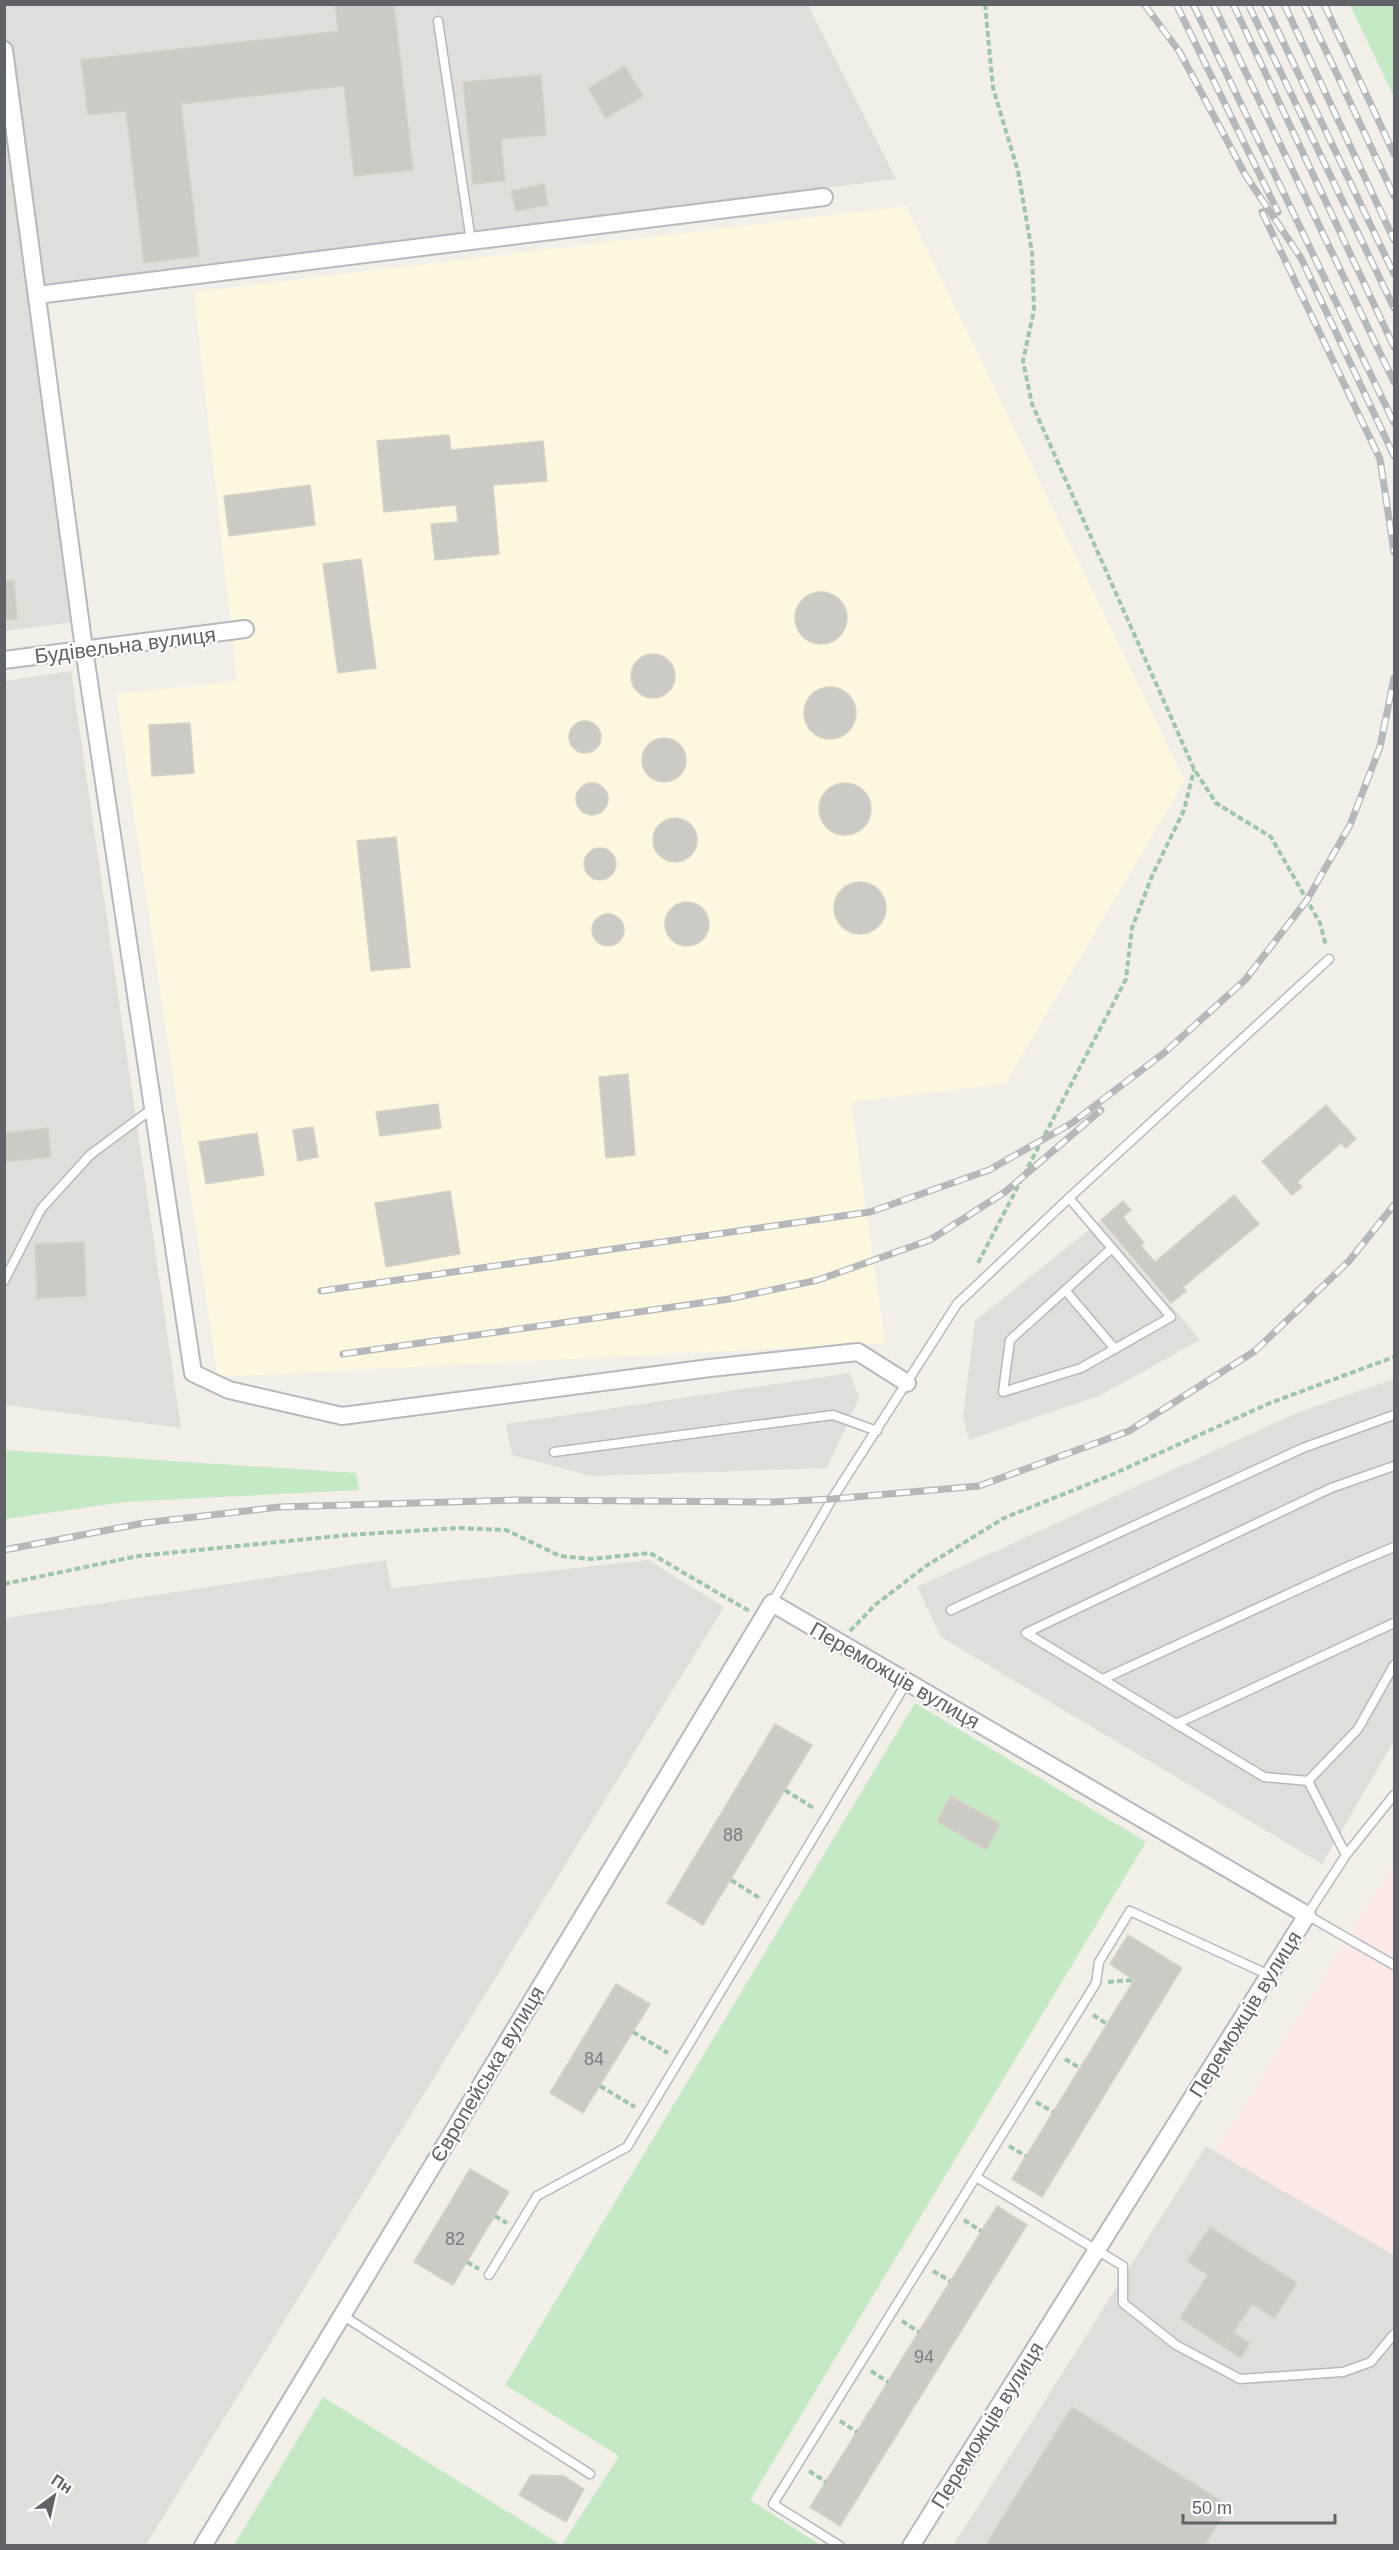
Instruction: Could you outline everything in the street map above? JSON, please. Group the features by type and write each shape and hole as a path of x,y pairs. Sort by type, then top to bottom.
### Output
{"street":[{"path":"4,50 84,649 193,1373 229,1390 342,1416 710,1368 858,1352 907,1383"},
{"path":"37,295 824,197"},
{"name":"Будівельна вулиця","path":"4,660 245,629"},
{"name":"Переможців вулиця","path":"772,1603 1307,1914 911,2546"},
{"name":"Європейська вулиця","path":"202,2546 772,1603"}],"lane":[{"path":"438,21 471,241"},
{"path":"772,1603 832,1499 957,1304 1329,959"},
{"path":"4,1281 41,1209 90,1155 153,1108"},
{"path":"1069,1198 1112,1248 1171,1317 1081,1368 1003,1392 1010,1340 1112,1248"},
{"path":"1065,1290 1115,1348"},
{"path":"554,1452 833,1415 877,1431"},
{"path":"951,1610 1303,1448 1395,1415"},
{"path":"1308,1781 1264,1777 1026,1633 1331,1488 1395,1466"},
{"path":"1103,1680 1349,1566 1395,1548"},
{"path":"1176,1724 1395,1623"},
{"path":"1308,1781 1358,1729 1395,1665"},
{"path":"489,2275 537,2196 627,2147 907,1682"},
{"path":"1308,1781 1346,1855"},
{"path":"1395,1795 1346,1855 1307,1914 1395,1965"},
{"path":"840,2546 773,2504 1096,1983 1099,1962 1130,1911 1269,1975"},
{"path":"976,2177 1123,2266 1123,2303 1176,2345 1240,2379 1343,2372 1371,2362 1395,2334"},
{"path":"342,2315 590,2475"}],"path":[{"path":"985,4 993,88 1018,171 1032,252 1034,310 1023,361 1032,404 1194,769 1216,803 1271,837 1320,923 1329,959"},
{"path":"973,1273 1126,979 1132,928 1152,876 1184,810 1194,769"},
{"path":"839,1642 875,1605 926,1566 1004,1518 1111,1475 1270,1403 1395,1357"},
{"path":"4,1584 138,1556 348,1535 458,1528 506,1530 560,1556 591,1559 650,1553 762,1619"},
{"path":"785,1790 827,1816"},
{"path":"731,1880 772,1906"},
{"path":"1096,1983 1134,1980"},
{"path":"633,2032 680,2060"},
{"path":"600,2086 647,2114"},
{"path":"953,2214 981,2231"},
{"path":"922,2264 950,2281"},
{"path":"891,2314 919,2331"},
{"path":"860,2364 888,2382"},
{"path":"829,2414 857,2432"},
{"path":"798,2464 826,2482"}],"shaded area":[{"path":"4,5 808,5 896,179 33,287 75,622 5,631"},
{"path":"906,206 1185,781 1005,1084 851,1102 885,1343 218,1377 116,694 237,681 194,292"},
{"path":"71,671 181,1428 5,1405 5,681"},
{"path":"1100,1221 1200,1340 1099,1396 969,1440 963,1416 975,1321"},
{"path":"850,1373 859,1398 827,1468 591,1476 512,1455 506,1424"},
{"path":"1394,1379 1394,1741 1322,1864 941,1637 917,1587 1299,1412"},
{"path":"386,1560 391,1588 648,1560 724,1607 146,2545 5,2545 5,1618"},
{"path":"1394,1863 1394,2255 1216,2152"},
{"path":"1206,2146 1394,2255 1394,2545 953,2546"}],"green space":[{"path":"1350,5 1394,5 1394,97"},
{"path":"4,1450 356,1473 359,1490 124,1502 5,1519"},
{"path":"915,1703 1146,1842 750,2500 820,2545 562,2545 619,2456 505,2385"},
{"path":"323,2397 561,2545 234,2545"}],"building":[{"path":"335,4 394,4 413,170 354,176 344,86 181,104 199,256 144,263 126,111 88,115 81,60 338,31"},
{"path":"625,66 643,96 606,118 588,88"},
{"path":"541,75 546,135 501,139 505,181 473,184 463,82"},
{"path":"544,184 548,205 516,211 511,191"},
{"path":"449,435 451,450 543,441 547,481 493,485 499,554 435,560 431,524 458,522 456,505 384,512 377,441"},
{"path":"310,485 315,525 229,536 224,496"},
{"path":"361,559 376,668 338,673 323,564"},
{"path":"4,581 14,581 17,619 4,620"},
{"path":"816,592 826,592 840,599 847,618 840,637 826,644 816,644 806,640 799,633 795,623 795,613 799,603 806,596"},
{"path":"653,654 668,661 675,676 668,691 653,698 638,691 631,676 638,661"},
{"path":"825,687 835,687 849,694 856,713 849,732 835,739 825,739 815,735 808,728 804,718 804,708 808,698 815,691"},
{"path":"585,721 596,726 601,737 596,748 585,753 574,748 569,737 574,726"},
{"path":"190,723 194,773 152,776 149,725"},
{"path":"664,738 679,745 686,760 679,775 664,782 649,775 642,760 649,745"},
{"path":"592,783 603,788 608,799 603,810 592,815 581,810 576,799 581,788"},
{"path":"840,783 850,783 864,790 871,809 864,828 850,835 840,835 830,831 823,824 819,814 819,804 823,794 830,787"},
{"path":"675,818 690,825 697,840 690,855 675,862 660,855 653,840 660,825"},
{"path":"396,837 410,967 371,971 357,841"},
{"path":"600,848 611,853 616,864 611,875 600,880 589,875 584,864 589,853"},
{"path":"855,882 865,882 879,889 886,908 879,927 865,934 855,934 845,930 838,923 834,913 834,903 838,893 845,886"},
{"path":"687,902 702,909 709,924 702,939 687,946 672,939 665,924 672,909"},
{"path":"608,914 619,919 624,930 619,941 608,946 597,941 592,930 597,919"},
{"path":"628,1074 635,1155 606,1158 599,1077"},
{"path":"438,1104 441,1128 380,1136 376,1112"},
{"path":"1326,1105 1356,1139 1346,1148 1341,1143 1297,1182 1302,1187 1292,1195 1262,1161"},
{"path":"313,1127 318,1157 298,1161 293,1130"},
{"path":"48,1128 51,1157 4,1162 4,1133"},
{"path":"257,1133 264,1175 206,1184 199,1142"},
{"path":"450,1191 460,1254 386,1267 375,1203"},
{"path":"1234,1195 1259,1224 1183,1287 1186,1291 1171,1303 1101,1220 1123,1201 1131,1210 1123,1217 1144,1243 1141,1246 1155,1262"},
{"path":"84,1242 86,1296 37,1298 35,1244"},
{"path":"775,1724 812,1745 703,1925 667,1903"},
{"path":"951,1796 1000,1824 986,1850 937,1821"},
{"path":"1128,1935 1182,1968 1042,2197 1012,2179 1134,1980 1110,1964"},
{"path":"616,1984 650,2004 583,2113 550,2093"},
{"path":"470,2169 509,2192 453,2285 414,2262"},
{"path":"997,2206 1027,2225 840,2526 810,2507"},
{"path":"1210,2227 1297,2283 1274,2318 1252,2304 1224,2347 1180,2318 1208,2275 1187,2261"},
{"path":"1234,2333 1250,2343 1241,2358 1224,2347"},
{"path":"1072,2407 1229,2506 1204,2546 992,2546 987,2542"},
{"path":"531,2475 564,2476 584,2489 566,2522 519,2495"}],"railway":[{"path":"1144,4 1179,51 1246,176 1301,258 1394,456"},
{"path":"1176,4 1278,212"},
{"path":"1193,4 1394,423"},
{"path":"1213,4 1394,382"},
{"path":"1233,4 1394,347"},
{"path":"1248,4 1394,308"},
{"path":"1265,4 1394,274"},
{"path":"1284,4 1394,240"},
{"path":"1304,4 1394,196"},
{"path":"1324,4 1394,154"},
{"path":"1262,212 1380,459 1394,552"},
{"path":"321,1291 870,1212 989,1170 1072,1123 1164,1053 1245,980 1307,900 1350,825 1380,747 1394,678"},
{"path":"343,1354 729,1299 818,1280 930,1240 1005,1192 1101,1110"},
{"path":"4,1550 144,1523 279,1507 515,1500 772,1502 979,1486 1129,1431 1255,1351 1349,1261 1394,1205"}]}
